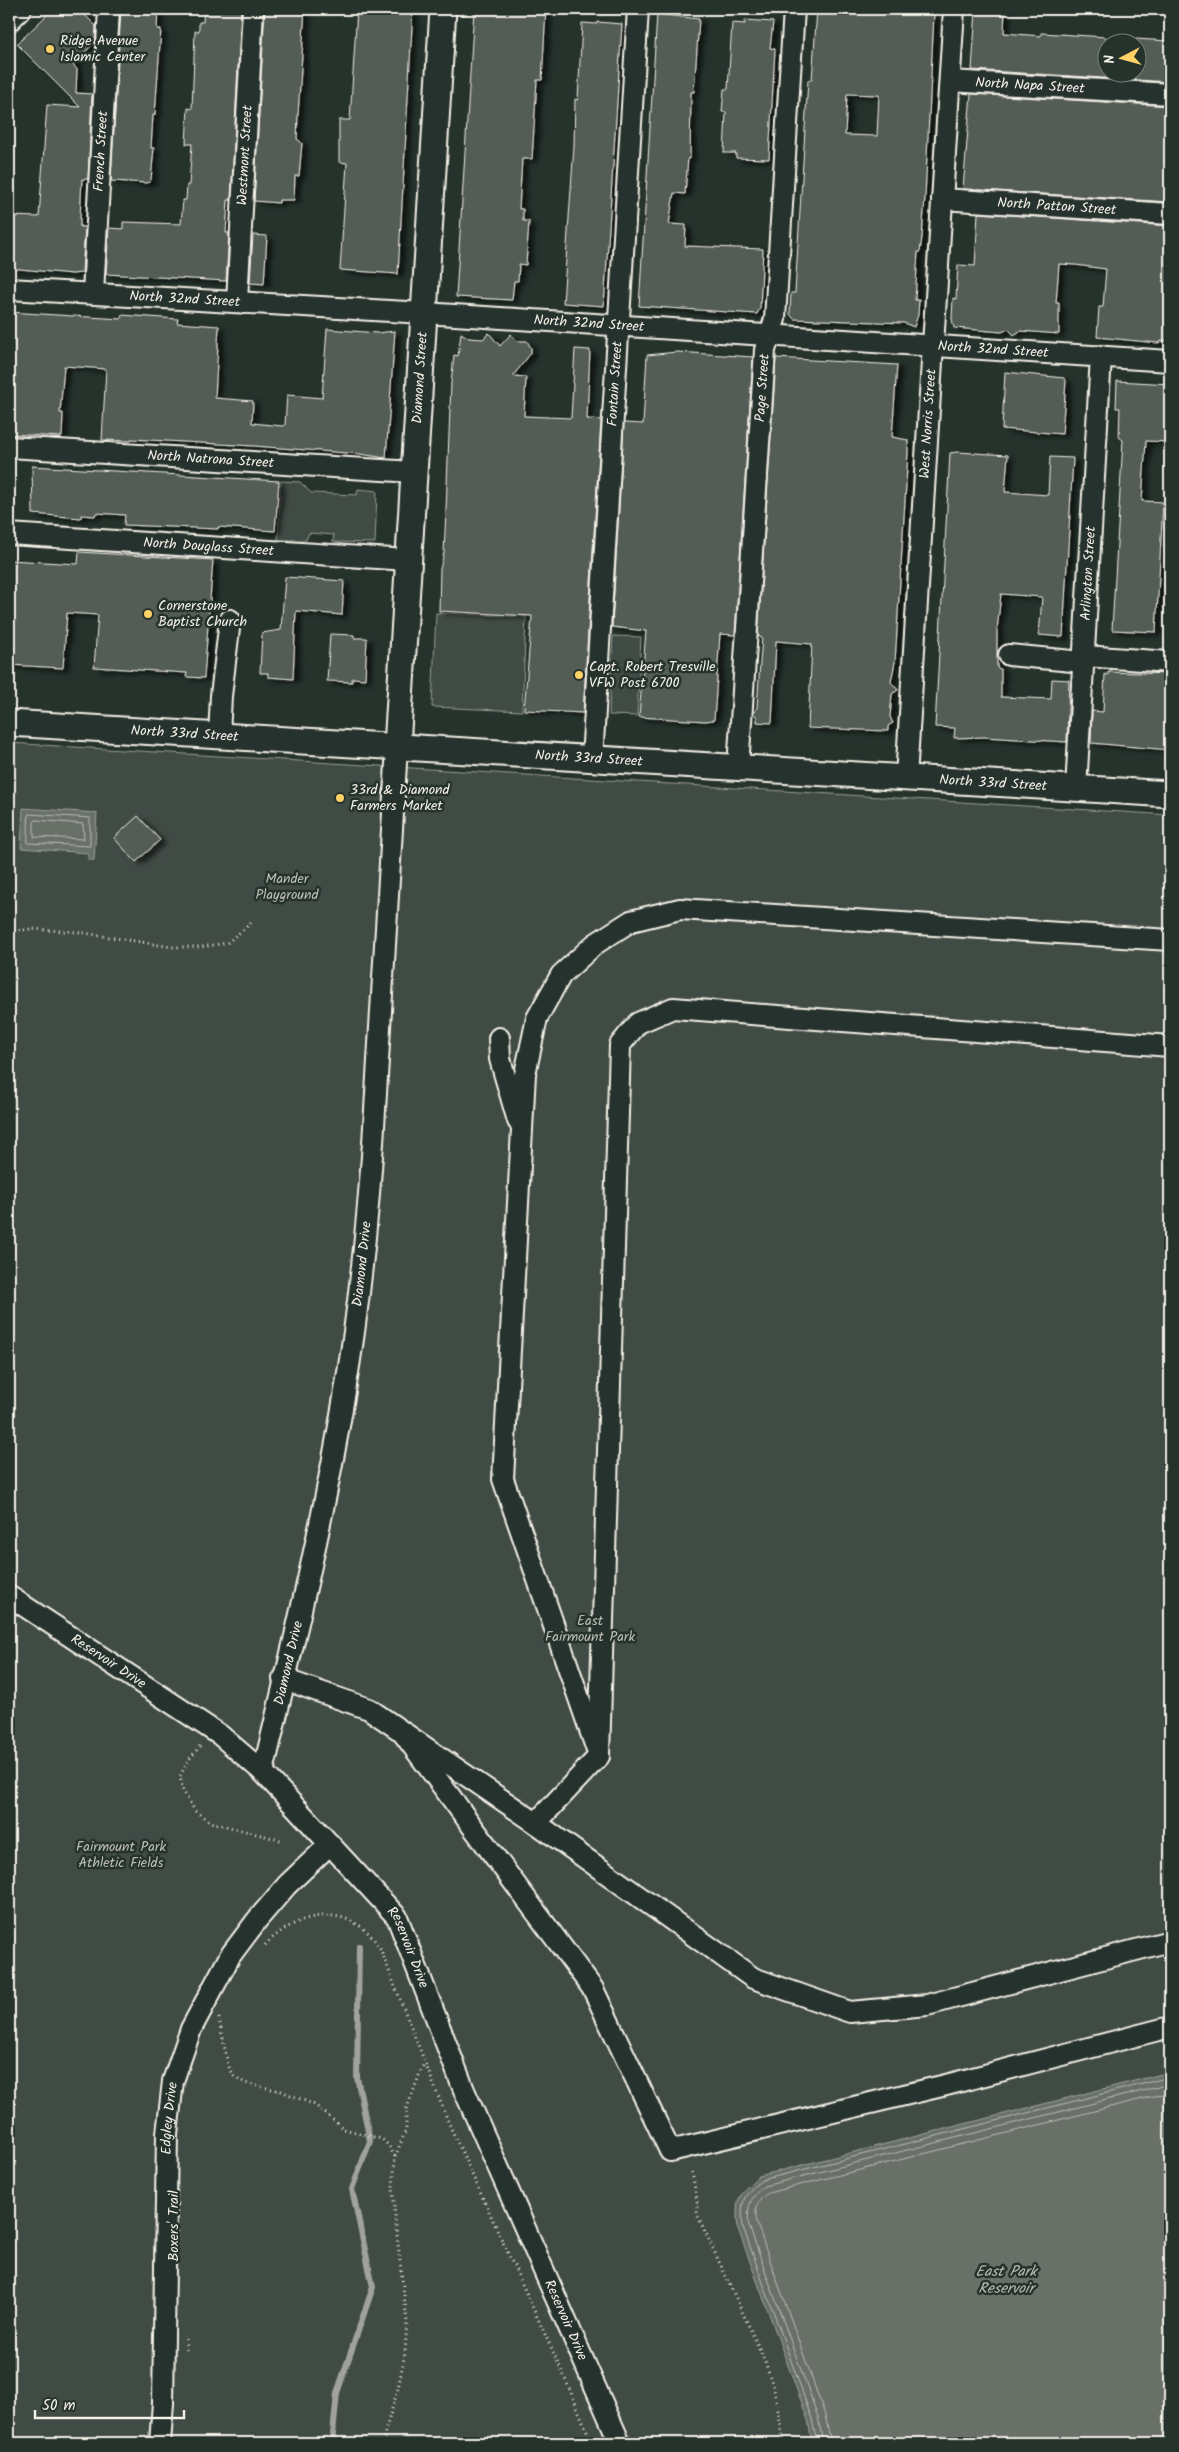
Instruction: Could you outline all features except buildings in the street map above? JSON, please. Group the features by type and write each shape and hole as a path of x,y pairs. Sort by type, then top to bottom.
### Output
{"main road":[{"name":"Diamond Street","path":"397,747 442,9"},
{"name":"North 33rd Street","path":"9,723 1170,794"}],"street":[{"path":"9,21 21,9"},
{"name":"French Street","path":"93,293 109,9"},
{"name":"Westmont Street","path":"237,301 253,9"},
{"name":"Fontain Street","path":"592,759 638,9"},
{"name":"Page Street","path":"738,768 765,350 775,319 794,9"},
{"name":"West Norris Street","path":"906,778 954,9"},
{"name":"North Napa Street","path":"950,81 1170,94"},
{"name":"North Patton Street","path":"942,200 1170,214"},
{"name":"North 32nd Street","path":"9,289 424,312 1170,361"},
{"name":"Arlington Street","path":"1076,788 1101,356"},
{"name":"North Natrona Street","path":"9,447 414,472"},
{"name":"North Douglass Street","path":"9,534 408,560"},
{"path":"220,736 221,696 230,620"},
{"path":"1009,655 1170,662"},
{"name":"Diamond Drive","path":"263,1772 334,1456 358,1301 372,1161 397,747"},
{"path":"600,1756 504,1479 525,1074 537,1018 561,975 595,944 631,921 680,909 1170,940"},
{"path":"536,1823 600,1756 620,1045 638,1023 672,1008 1170,1046"},
{"path":"499,1038 500,1059 522,1134"},
{"name":"Reservoir Drive","path":"9,1596 220,1735 263,1772 396,1917 464,2090 620,2443"},
{"path":"283,1680 369,1709 536,1823 753,1978 850,2012 927,2005 1170,1941"},
{"path":"403,1733 593,1989 670,2151 946,2085 1170,2027"},
{"name":"Edgley Drive","path":"160,2443 163,2393 167,2134 173,2082 192,2029 230,1956 287,1885 330,1844"}],"path":[{"path":"9,932 30,929 78,932 172,948 202,947 227,943 251,923"},
{"path":"198,1750 188,1761 180,1776 183,1791 195,1811 210,1822 284,1841"},
{"path":"261,1950 278,1932 300,1920 336,1916 353,1920 372,1935 380,1948 453,2134 481,2191 592,2443"},
{"path":"214,2023 218,2014 228,2065 234,2076 245,2083 281,2091 314,2105 344,2128 357,2133 372,2135 389,2146 395,2157"},
{"path":"384,2443 385,2432 398,2389 405,2353 407,2321 395,2218 393,2187 395,2157 406,2130 406,2110 424,2063"},
{"path":"692,2172 697,2200 697,2214 765,2361 774,2389 784,2443"},
{"path":"186,2334 186,2354"}],"green space":[{"path":"281,481 300,482 311,493 357,495 358,489 377,491 375,543 333,542 334,535 309,533 306,540 278,540"},
{"path":"436,613 526,617 522,711 432,707"},
{"path":"613,636 641,637 637,716 609,715"},
{"name":"East Fairmount Park","path":"9,743 1170,815 1170,2443 9,2443"}],"water":[{"path":"23,808 97,813 94,860 88,860 88,853 21,848"},
{"name":"East Park Reservoir","path":"1170,2072 1170,2443 812,2443 808,2420 738,2229 737,2211 739,2199 746,2188 759,2176"}],"waterway":[{"path":"337,2443 333,2434 337,2393 373,2287 352,2189 370,2141 357,2077 359,1946"}],"place":[{"name":"Ridge Avenue Islamic Center","path":"50,49"},
{"name":"Cornerstone Baptist Church","path":"148,614"},
{"name":"Capt. Robert Tresville VFW Post 6700","path":"579,675"},
{"name":"33rd & Diamond Farmers Market","path":"340,798"}],"park label":[{"name":"Mander Playground","path":"287,888"},
{"name":"Fairmount Park Athletic Fields","path":"121,1855"}]}
